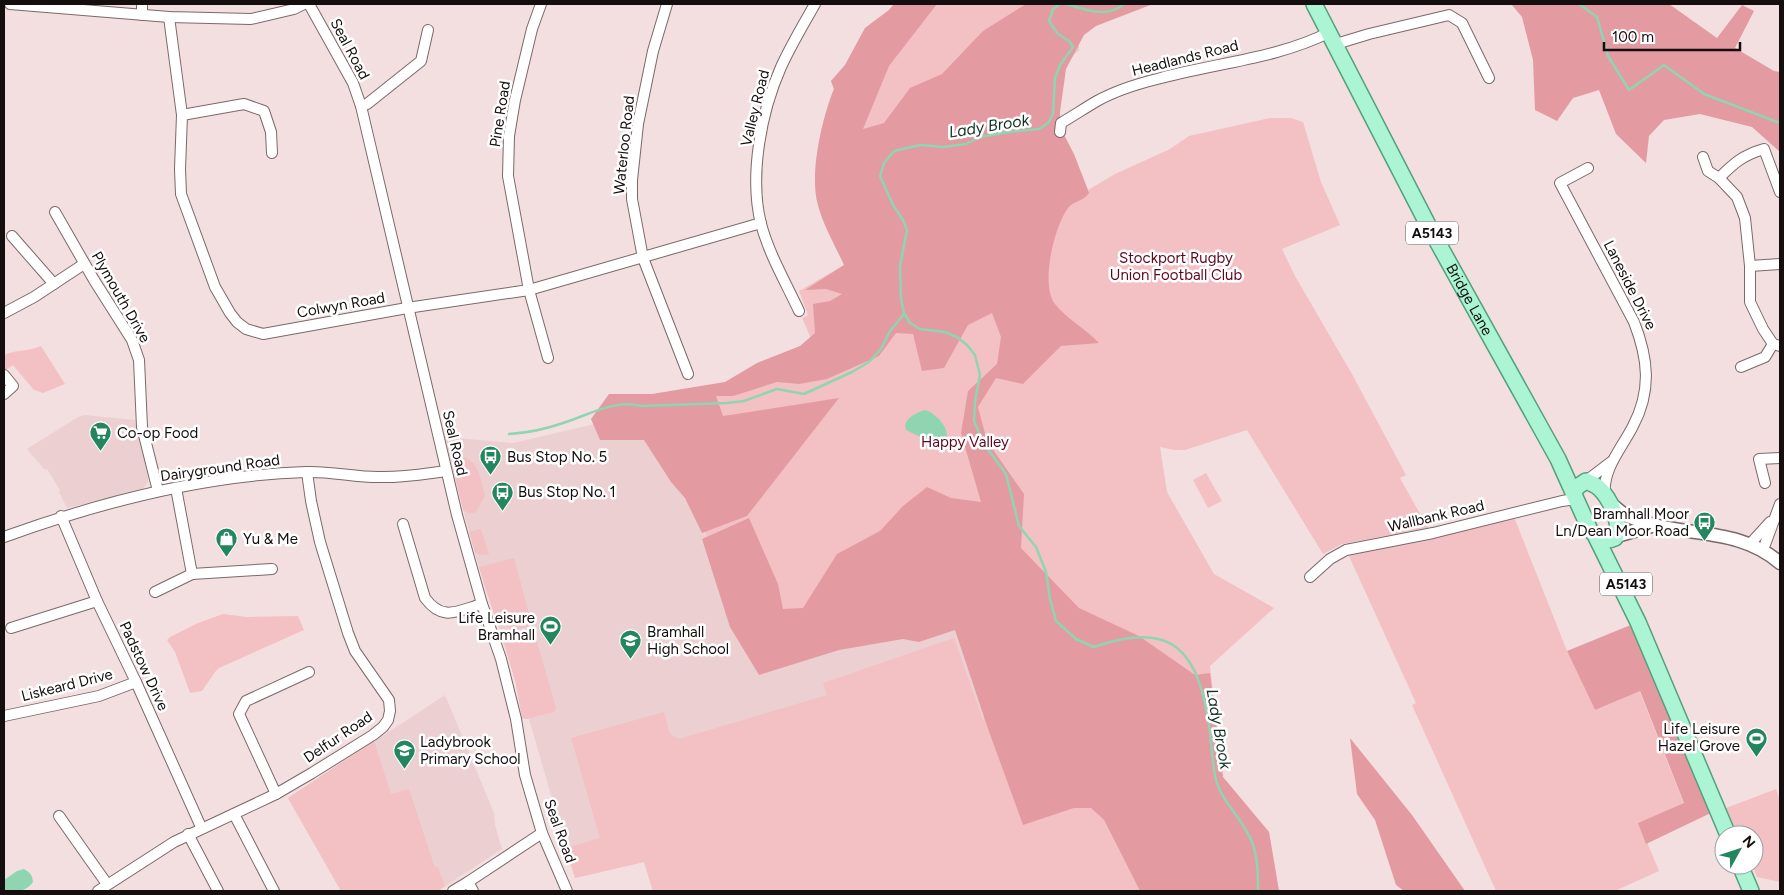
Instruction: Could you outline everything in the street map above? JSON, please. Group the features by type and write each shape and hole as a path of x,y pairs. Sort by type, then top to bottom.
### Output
{"main road":[{"name":"Bridge Lane","path":"1314,4 1428,225 1558,459 1580,489 1590,530 1596,537"},
{"path":"1580,489 1593,484 1600,489 1617,518 1618,528 1616,537 1610,540 1596,537"},
{"name":"A5143","path":"1596,537 1642,630"},
{"name":"A5143","path":"1616,537 1617,561 1642,630 1724,825"},
{"path":"1744,875 1751,891"}],"street":[{"path":"10,4 169,17 251,19 294,9 304,4"},
{"path":"142,4 142,15"},
{"name":"Seal Road","path":"309,4 353,82 361,106 446,471 482,604 501,659 516,719 525,775 542,833 567,891"},
{"name":"Pine Road","path":"541,4 532,30 515,100 509,136 508,176 529,290 548,358"},
{"name":"Waterloo Road","path":"667,4 653,51 640,114 632,180 632,199 643,258 688,374"},
{"name":"Valley Road","path":"799,311 761,223 757,175 764,120 780,68 815,4"},
{"path":"1333,38 1368,34 1449,15 1462,22 1489,78"},
{"name":"Colwyn Road","path":"169,17 182,115 180,168 182,194 215,287 233,318 241,326 252,332 263,334 407,308 529,290 761,223"},
{"path":"361,106 367,104 421,61 428,30"},
{"name":"Headlands Road","path":"1060,132 1061,123 1098,100 1127,89 1187,71 1283,50 1312,40 1333,38"},
{"path":"182,115 244,104 264,111 271,132 272,153"},
{"path":"1719,178 1737,160 1750,153 1764,149 1780,192"},
{"path":"1703,156 1708,171 1719,178 1737,197 1745,218 1750,266 1750,302 1763,329 1777,345 1765,357 1741,367"},
{"name":"Laneside Drive","path":"1588,168 1560,183 1634,322 1643,343 1646,366 1646,386 1643,403 1634,425 1612,461 1604,486 1607,499"},
{"name":"Plymouth Drive","path":"55,212 84,264 132,340 139,360 142,427 158,491"},
{"path":"12,236 54,284"},
{"path":"4,313 34,297 84,264"},
{"path":"1750,266 1780,264"},
{"path":"4,375 13,386 4,394"},
{"path":"1765,483 1759,459 1780,458"},
{"name":"Laneside Drive","path":"1580,489 1612,461"},
{"name":"Dairyground Road","path":"4,536 61,516 158,491 244,477 307,472 378,477 413,476 446,471"},
{"name":"Delfur Road","path":"98,891 188,834 276,794 383,727 388,720 390,711 388,700 356,651 348,633 320,542 307,472"},
{"path":"176,488 192,574"},
{"name":"Wallbank Road","path":"1310,577 1330,559 1346,550 1433,533 1562,501 1580,489"},
{"path":"1607,499 1624,514 1656,525 1710,533 1750,544 1763,550 1780,563"},
{"path":"1763,550 1780,504"},
{"name":"Padstow Drive","path":"61,516 97,601 136,682 201,827"},
{"path":"1750,544 1774,518"},
{"path":"403,524 425,598 431,606 438,612 446,614 482,604"},
{"path":"1616,537 1656,525"},
{"path":"156,592 192,574 272,569"},
{"path":"12,628 97,601"},
{"path":"276,794 239,714 246,702 309,672"},
{"name":"Liskeard Drive","path":"5,713 99,696 136,682"},
{"path":"234,814 274,891"},
{"path":"59,816 107,884"},
{"path":"453,891 470,887 542,833"},
{"path":"188,834 218,891"}],"shaded area":[{"path":"925,410 937,417 945,428 946,439 942,442 933,443 906,430 905,426 908,420"},
{"path":"85,415 135,420 148,482 142,490 67,508 59,492 60,490 47,469 45,470 27,449 78,417"},
{"name":"Bramhall High School","path":"599,423 670,442 759,675 979,605 1142,891 653,891 644,862 575,878 529,719 522,718 508,653 485,588 445,437 513,443"},
{"name":"Ladybrook Primary School","path":"445,695 494,813 495,825 502,849 438,891 341,891 288,798"},
{"path":"24,869 32,876 33,882 30,886 20,891 4,891 4,880 17,871"}],"green space":[{"name":"Happy Valley","path":"894,4 1130,4 1088,13 1079,43 1079,50 1064,64 1057,126 1082,174 1088,190 1115,174 1170,149 1189,136 1270,118 1291,118 1303,122 1321,182 1340,225 1282,249 1295,276 1352,374 1406,475 1400,478 1428,528 1342,544 1323,554 1247,430 1185,450 1160,447 1167,492 1214,574 1274,608 1210,666 1223,777 1269,832 1279,891 1100,791 979,605 759,675 654,398 820,359 802,318 808,315 799,291 844,265 823,220 816,193 815,178 818,147 825,115 834,89 831,81 845,65 865,28"},
{"name":"Happy Valley","path":"894,4 937,4 889,66 863,129 884,123 910,88 942,74 983,31 1026,4 1153,4 1096,26 1084,35 1066,69 1060,112 1060,127 1074,154 1089,193 1068,208 1058,228 1051,256 1049,284 1055,304 1099,343 1061,346 1023,384 996,378 978,407 987,441 1024,494 1021,548 1079,608 1139,636 1195,675 1210,673 1223,777 1269,832 1279,891 1140,891 1104,820 1091,808 1074,808 1023,825 955,630 919,642 903,639 839,650 759,675 730,627 702,539 749,518 778,584 783,609 803,608 837,554 880,531 903,506 927,487 951,498 981,502 961,433 968,391 997,364 1001,337 992,313 968,325 944,368 922,371 913,334 896,333 879,356 827,379 799,384 777,382 733,396 716,396 723,416 839,398 747,516 702,533 685,498 671,482 644,440 600,440 591,419 609,394 652,394 725,382 757,363 800,346 815,333 813,304 830,301 842,294 826,289 805,290 844,265 826,228 818,205 815,178 818,147 825,115 834,89 831,81 845,65 865,28"},
{"path":"1511,4 1669,4 1717,38 1742,5 1754,11 1735,48 1774,71 1780,72 1780,152 1752,127 1700,114 1664,120 1649,136 1646,163 1616,134 1599,90 1573,98 1557,121 1535,110 1533,60 1522,17"},
{"path":"41,346 65,384 43,393 34,390 13,365 4,371 4,355"},
{"path":"459,457 471,461 475,465 480,477 485,496 474,513 463,510 452,465"},
{"path":"1206,473 1222,501 1208,508 1193,480"},
{"path":"1514,517 1567,651 1595,710 1639,690 1684,804 1639,823 1659,871 1615,891 1496,891 1412,705 1416,703 1348,554"},
{"path":"481,529 489,554 475,553 469,532"},
{"path":"514,558 532,625 511,631 507,620 497,623 479,567"},
{"path":"223,614 247,617 298,616 304,630 219,668 202,691 190,693 175,652 167,640 198,623"},
{"path":"1638,622 1717,810 1646,844 1638,823 1684,803 1640,691 1595,710 1567,651"},
{"path":"534,631 556,708 554,712 526,719 522,718 516,684 503,640"},
{"path":"954,638 1023,825 1074,808 1091,808 1104,820 1140,891 653,891 644,862 575,878 566,848 600,838 571,738 664,712 670,734 679,739 827,695 823,683"},
{"path":"1350,738 1412,815 1465,891 1404,891 1396,885 1375,820 1357,794"},
{"path":"374,741 391,794 409,789 435,868 438,867 445,886 438,891 341,891 288,798"},
{"path":"1776,789 1780,801 1780,882 1757,877 1756,875 1764,875 1764,825 1734,825 1726,808"}],"waterway":[{"name":"Lady Brook","path":"1060,4 1053,9 1049,21 1057,33 1070,42 1073,47 1060,65 1055,78 1053,114 1048,123 1039,129 980,137 966,144 943,147 920,145 894,151 884,163 880,176 907,230 900,266 901,299 904,313 910,323 920,329 945,332 957,337 975,355 980,375 975,401 974,421 984,444 1006,474 1019,526 1036,547 1046,572 1056,621 1076,639 1094,647 1122,639 1145,637 1164,641 1179,649 1190,663 1199,681 1205,704 1218,787 1251,839 1255,853 1258,891"},
{"name":"Lady Brook","path":"1065,4 1099,12 1116,9 1125,4"},
{"path":"1579,4 1597,17 1608,56 1629,90 1664,65 1704,94 1780,123"},
{"path":"509,434 550,427 612,406 727,403 744,401 777,389 804,394 869,362 881,349 890,331 904,314"}],"place":[{"name":"Co-op Food","path":"101,452"},
{"name":"Bus Stop No. 5","path":"491,476"},
{"name":"Bus Stop No. 1","path":"502,511"},
{"name":"Bramhall Moor Ln/Dean Moor Road","path":"1705,542"},
{"name":"Yu & Me","path":"227,558"},
{"name":"Life Leisure Bramhall","path":"551,646"},
{"name":"Bramhall High School","path":"631,660"},
{"name":"Life Leisure Hazel Grove","path":"1756,757"},
{"name":"Ladybrook Primary School","path":"404,770"}],"park label":[{"name":"Stockport Rugby Union Football Club","path":"1176,266"}]}
